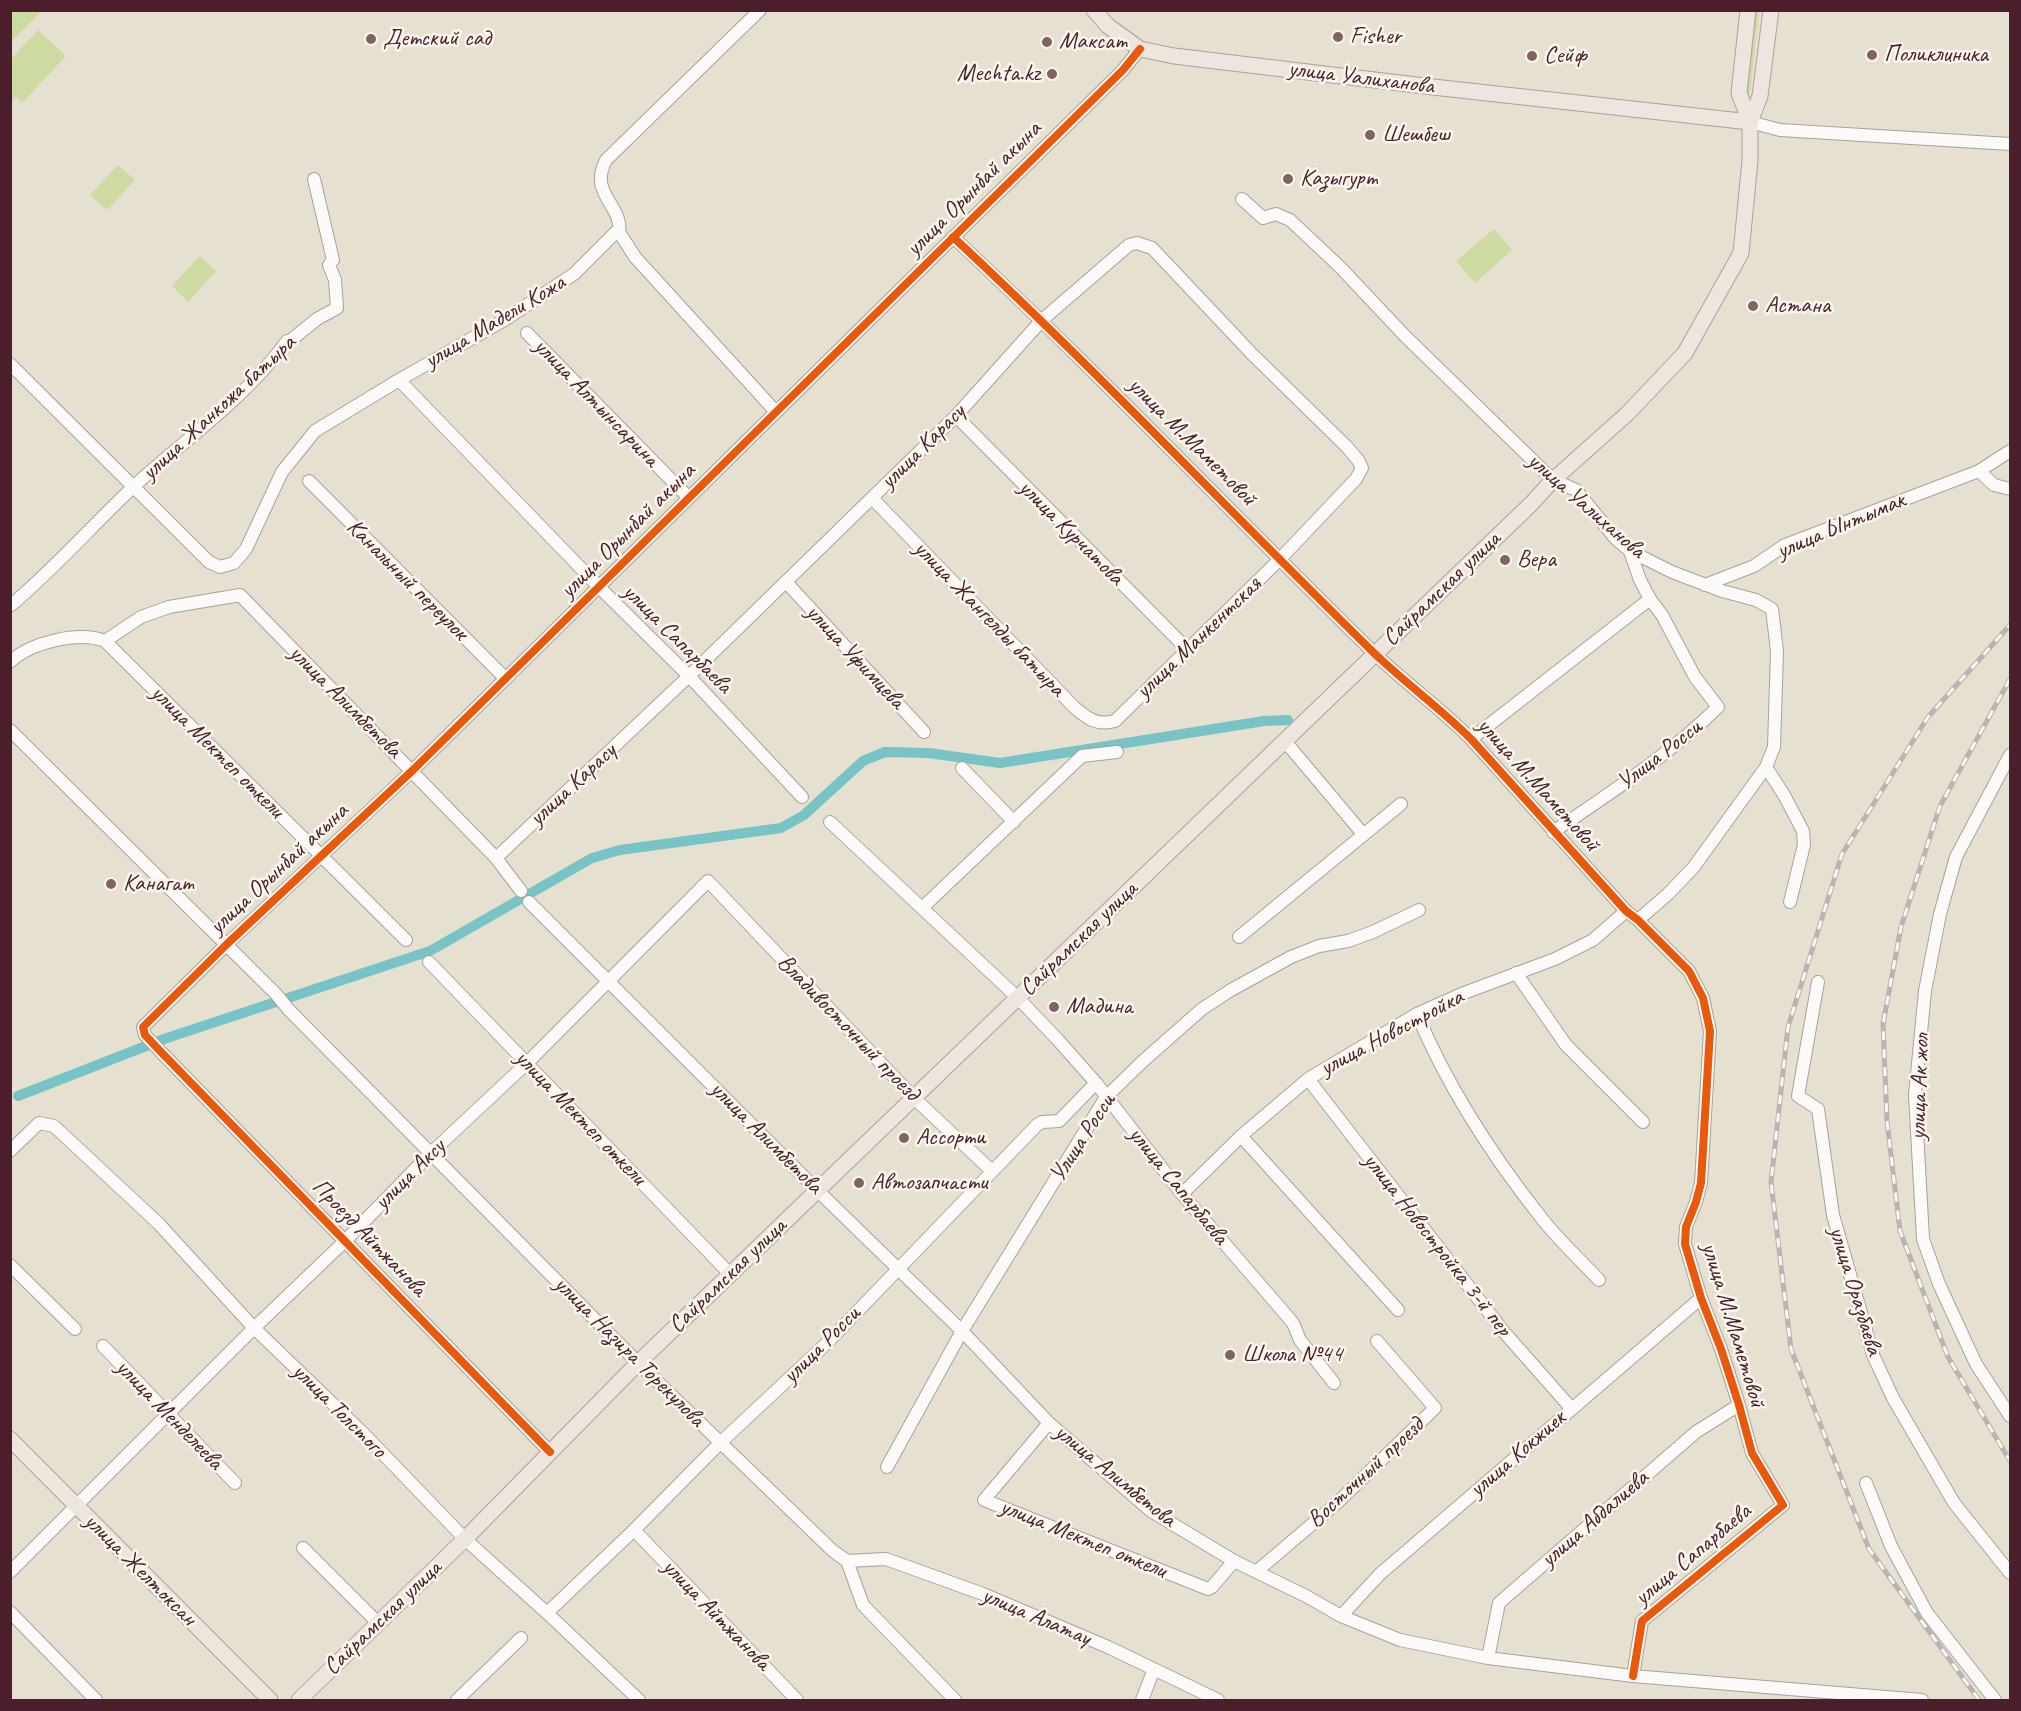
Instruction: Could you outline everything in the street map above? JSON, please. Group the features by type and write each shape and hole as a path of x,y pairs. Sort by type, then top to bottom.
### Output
{"main road":[{"name":"улица Уалиханова","path":"1094,10 1108,26 1140,49 1185,57 1750,122"},
{"path":"1748,10 1739,93 1750,122"},
{"path":"1750,122 1760,96 1772,10"},
{"name":"Сайрамская улица","path":"299,1701 465,1539 638,1363 1531,504 1553,480 1627,414 1685,353 1742,253 1750,160 1750,122"},
{"name":"улица Желтоксан","path":"10,1439 270,1701"}],"street":[{"path":"760,10 606,160 601,169 600,180 611,207 620,220 619,232 635,257 776,412"},
{"name":"улица Орынбай акына","path":"161,1052 145,1035 144,1024 506,679 1123,70 1140,49"},
{"path":"1750,122 1780,130 2010,144"},
{"name":"улица Жанкожа батыра","path":"10,606 133,488 243,392 270,364 287,341 317,319 337,308 335,280 329,265 333,260 314,179"},
{"name":"улица Уалиханова","path":"1242,199 1263,218 1275,214 1290,219 1340,267 1405,336 1553,480 1576,490 1616,538 1630,551 1672,573 1767,605 1774,614 1777,651 1774,747 1766,767 1693,868 1638,920"},
{"name":"улица Мадели Кожа","path":"133,488 209,562 219,567 234,563 246,549 282,472 315,431 516,313 574,274 612,235 619,232"},
{"name":"улица М.Маметовой","path":"953,237 1042,320 1375,654 1453,721 1626,911 1689,971 1703,998 1710,1031 1701,1184 1686,1227 1685,1244 1701,1298 1739,1405 1752,1453 1783,1505"},
{"name":"улица Карасу","path":"496,858 689,676 956,416 1042,320 1129,245 1137,243 1152,248 1252,354 1347,447"},
{"name":"улица Алтынсарина","path":"527,333 689,498"},
{"path":"10,364 43,394 133,488"},
{"name":"улица Сапарбаева","path":"399,380 598,587 689,676 801,797"},
{"name":"улица Курчатова","path":"956,416 1187,650"},
{"name":"улица Манкентская","path":"1115,721 1280,558 1360,474 1362,468 1359,460 1347,447"},
{"name":"улица Ынтымак","path":"1705,585 1754,566 1785,545 1979,471 2010,451"},
{"path":"1979,471 1995,485 2010,489"},
{"name":"Канальный переулок","path":"309,482 506,679"},
{"name":"улица Жангелды батыра","path":"872,498 1074,707 1089,720 1099,723 1115,721"},
{"name":"Улица Росси","path":"1553,832 1624,784 1701,724 1718,707 1695,677 1662,615 1650,599 1640,580 1630,551"},
{"name":"улица Уфимцева","path":"786,582 924,732"},
{"name":"улица Алимбетова","path":"105,641 141,617 169,607 240,595 413,770 496,858 521,891"},
{"path":"1471,739 1650,599"},
{"path":"10,662 46,642 94,636 105,641"},
{"name":"улица Мектеп откели","path":"105,641 406,940"},
{"name":"улица Назира Торекулова","path":"10,730 227,944 289,1010 638,1363 833,1551 848,1561"},
{"path":"1284,740 1363,834"},
{"path":"922,909 1082,756 1117,752"},
{"name":"улица Ак жол","path":"2010,755 1956,857 1940,914 1925,991 1915,1095 1923,1239 1939,1284 1976,1364 2010,1416"},
{"path":"1766,767 1803,831 1804,845 1790,902"},
{"path":"962,768 1014,822"},
{"path":"1239,937 1401,804"},
{"name":"улица Сапарбаева","path":"830,822 1018,998 1095,1083 1182,1194 1293,1323 1300,1340 1334,1383"},
{"name":"улица Аксу","path":"10,1572 431,1153 527,1063 708,881"},
{"name":"Владивосточный проезд","path":"708,881 914,1098 992,1171"},
{"name":"улица Алимбетова","path":"529,902 817,1190 962,1331 1049,1423 1151,1511 1234,1561 1341,1616 1400,1640 1488,1658 1634,1676 1922,1701"},
{"name":"Улица Росси","path":"887,1467 962,1331 1106,1097 1202,1009 1231,990 1291,957 1319,946 1348,941 1373,932 1419,910"},
{"name":"улица Новостройка","path":"1182,1194 1242,1136 1308,1079 1417,1014 1554,959 1593,940 1626,911"},
{"name":"улица Мектеп откели","path":"429,962 730,1274"},
{"path":"1516,973 1566,1045 1643,1122"},
{"name":"улица Оразбаева","path":"1818,982 1798,1096 1818,1109 1833,1215 1873,1355 1893,1398 1954,1503 2010,1573"},
{"path":"1417,1014 1432,1049 1464,1107 1486,1140 1544,1221 1599,1280"},
{"name":"Проезд Айтжанова","path":"161,1052 550,1452"},
{"name":"улица Новостройка 3-й пер","path":"1308,1079 1504,1332 1571,1408"},
{"name":"улица Росси","path":"547,1613 720,1443 827,1343 1037,1125 1042,1122 1059,1120 1095,1083"},
{"name":"улица Толстого","path":"10,1151 39,1123 54,1126 159,1224 254,1328 362,1432 465,1539 639,1701"},
{"path":"1242,1136 1398,1310"},
{"path":"10,1264 75,1329"},
{"name":"улица Кокжиек","path":"1341,1616 1380,1574 1701,1298"},
{"name":"Восточный проезд","path":"1256,1572 1338,1502 1435,1408 1377,1341"},
{"name":"улица Менделеева","path":"103,1346 235,1483"},
{"name":"улица Абдалиева","path":"1488,1658 1499,1603 1696,1432 1739,1405"},
{"name":"улица Мектеп откели","path":"1049,1423 984,1500 1208,1589 1234,1561"},
{"path":"1866,1483 1892,1546 1927,1614 1995,1701"},
{"name":"улица Сапарбаева","path":"1634,1676 1642,1621 1783,1505"},
{"name":"улица Айтжанова","path":"634,1530 797,1701"},
{"path":"303,1548 378,1623"},
{"name":"улица Алатау","path":"848,1561 886,1559 983,1594 1108,1647 1218,1701"},
{"path":"848,1561 863,1605 955,1701"},
{"path":"10,1612 93,1700"},
{"path":"457,1701 521,1638"},
{"path":"1143,1701 1154,1669"}],"green space":[{"path":"10,11 42,11 11,42"},
{"path":"1754,11 1759,11 1750,93 1745,93"},
{"path":"38,30 66,56 22,103 16,97 11,103 11,59"},
{"path":"118,165 135,180 107,210 90,195"},
{"path":"1494,229 1512,250 1475,283 1456,261"},
{"path":"200,256 216,271 188,302 172,286"}],"waterway":[{"path":"18,1096 164,1039 430,951 592,858 620,850 781,828 804,815 863,761 885,752 929,753 1000,763 1264,721 1288,720"}],"railway":[{"path":"1979,1700 1869,1549 1791,1349 1771,1182 1788,1027 1842,854 1928,717 2010,625"},
{"path":"2010,679 1940,806 1901,927 1883,1024 1887,1121 1900,1231 1948,1357 2010,1461"}],"cycle path":[{"path":"550,1452 161,1052 145,1035 143,1027 227,944 413,770 1123,70 1140,49"},
{"path":"953,237 1060,339 1373,652 1471,739 1626,911 1689,971 1703,998 1710,1031 1701,1183 1686,1227 1685,1244 1701,1298 1739,1405 1752,1453 1783,1505 1642,1621 1633,1676"}],"place":[{"name":"Fisher","path":"1338,37"},
{"name":"Детский сад","path":"371,39"},
{"name":"Максат","path":"1047,42"},
{"name":"Поликлиника","path":"1872,55"},
{"name":"Сейф","path":"1532,56"},
{"name":"Mechta.kz","path":"1052,74"},
{"name":"Шешбеш","path":"1370,135"},
{"name":"Казыгурт","path":"1288,179"},
{"name":"Астана","path":"1753,306"},
{"name":"Вера","path":"1505,560"},
{"name":"Канагат","path":"111,884"},
{"name":"Мадина","path":"1054,1007"},
{"name":"Ассорти","path":"904,1138"},
{"name":"Автозапчасти","path":"859,1183"},
{"name":"Школа №44","path":"1230,1355"}]}
